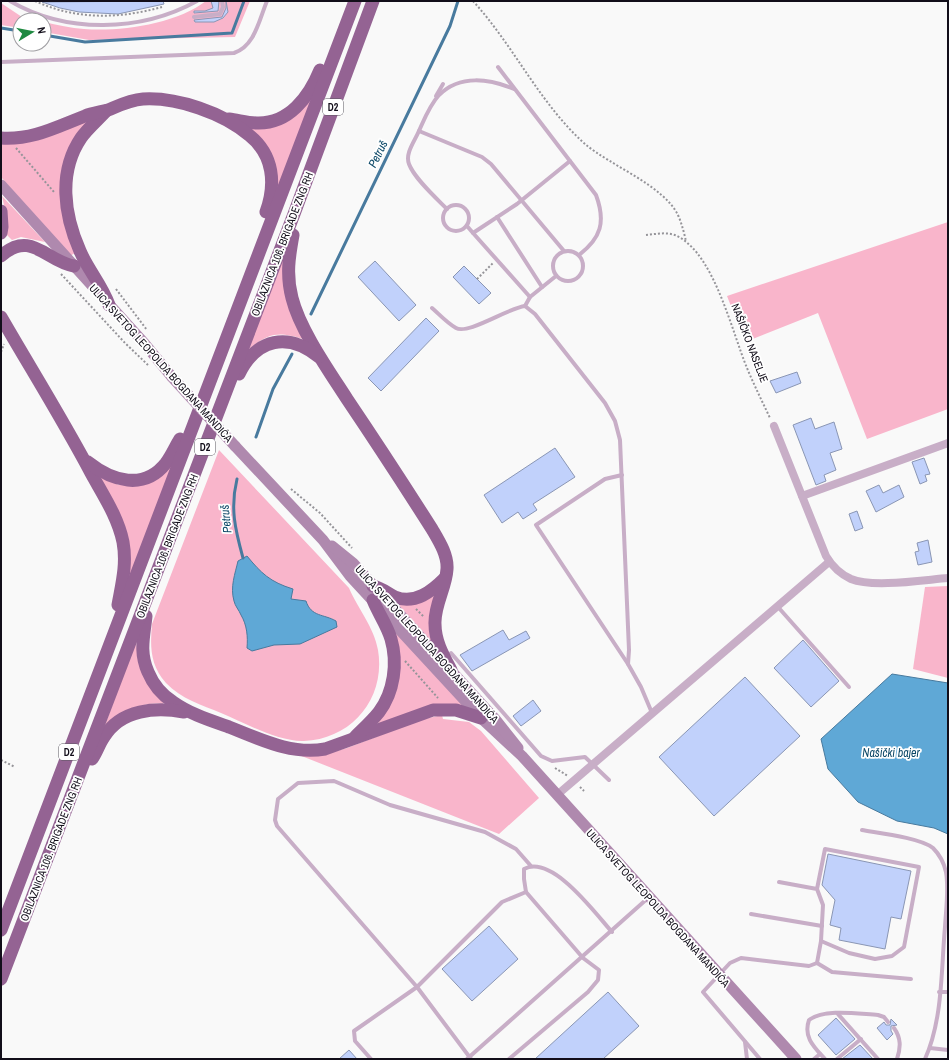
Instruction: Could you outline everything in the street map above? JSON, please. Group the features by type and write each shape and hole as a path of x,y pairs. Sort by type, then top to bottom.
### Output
{"highway":[{"name":"OBILAZNICA 106. BRIGADE ZNG RH","path":"1,930 355,1"},
{"name":"OBILAZNICA 106. BRIGADE ZNG RH","path":"1,979 294,214 373,1"},
{"path":"225,119 258,123 282,118 295,109 310,91 328,55 341,39"},
{"path":"1,138 14,139 39,135 86,116 108,110 132,100 165,100 182,103 225,119 252,137 265,154 269,164 273,186 265,214 262,245"},
{"path":"108,110 82,136 74,150 69,162 65,187 69,213 76,241 89,268 104,292 109,305"},
{"path":"1,211 1,233"},
{"path":"294,214 294,228 288,261 289,286 298,316 322,359 440,543 446,559 447,569 434,622 437,640 451,670"},
{"path":"1,256 12,248 30,246 40,249 60,262 74,266"},
{"path":"1,317 83,458 113,514 122,540 125,569 117,608 115,632"},
{"path":"224,395 247,361 264,346 275,342 293,342 310,350 322,359"},
{"path":"83,458 108,476 119,480 138,480 148,477 165,464 184,432 195,420"},
{"path":"373,586 381,588 397,597 412,598 427,594 445,578"},
{"path":"147,598 142,649 148,673 161,692 191,713"},
{"path":"353,738 379,712 391,689 394,670 394,654 391,638 373,600"},
{"path":"79,774 96,753 104,736 129,716 139,712 161,708 191,713 266,742 301,750 325,748 433,710 456,710 481,718"}],"main road":[{"name":"ULICA SVETOG LEOPOLDA BOGDANA MANDIĆA","path":"1,185 172,377 323,540 350,576 481,718 522,756 718,975 796,1059"},
{"name":"ULICA SVETOG LEOPOLDA BOGDANA MANDIĆA","path":"323,540 353,563 508,733 522,756"}],"street":[{"path":"774,426 830,562 844,575 860,581 885,582 948,578"},
{"path":"802,496 948,443"},
{"path":"557,796 830,562"}],"lane":[{"path":"10,1 28,12 56,20 82,24 109,25 157,18 182,9 197,1"},
{"path":"194,17 220,14 224,7 222,1"},
{"path":"1,62 234,53 243,50 249,44 267,1"},
{"path":"498,67 596,195 601,220 599,233 591,246 578,255"},
{"path":"430,108 440,95 447,89 470,81 483,80 500,83 515,90"},
{"path":"443,84 408,154 409,164 415,174 447,209"},
{"path":"419,131 482,156 491,164 564,251"},
{"path":"473,233 522,200 570,161"},
{"path":"454,205 463,207 469,218 467,226 456,232 448,229 443,221 447,209 454,205"},
{"path":"497,217 542,287"},
{"path":"467,226 530,297"},
{"path":"570,251 578,255 581,259 583,269 578,277 569,281 560,279 556,276 553,266 554,261 560,253 570,251"},
{"path":"525,306 530,297 556,276"},
{"path":"432,308 457,328 466,330 516,307 525,306 535,314 606,402 615,421 620,440 630,650 628,664"},
{"path":"622,475 605,479 536,525 628,664 653,714"},
{"path":"778,606 849,687"},
{"path":"451,653 541,756 552,761 581,756 589,759 609,780"},
{"path":"531,866 516,849 485,832 390,805 334,781 298,783 278,799 274,820 277,826 417,987 469,1058 649,898"},
{"path":"862,830 914,840 932,847 942,859 946,873 947,892 940,992 934,1033 925,1059"},
{"path":"817,963 821,941 823,904 817,888 825,849 919,866 904,946 892,956 875,959 849,953 821,941"},
{"path":"509,1059 588,992 598,980 599,970 583,958 526,892 524,869 531,866 542,867 559,876 574,890 612,932"},
{"path":"778,882 817,888"},
{"path":"371,1059 355,1041 354,1031 417,987 502,902 526,892"},
{"path":"751,914 822,926"},
{"path":"760,1059 703,992 730,963 741,958 809,966 817,963"},
{"path":"817,963 832,972 911,979"},
{"path":"940,992 948,992"},
{"path":"825,1059 808,1039 806,1032 809,1020 813,1016 826,1013 878,1015 888,1022"},
{"path":"838,1013 878,1059"},
{"path":"894,1028 899,1036 900,1043 897,1059"},
{"path":"837,1059 861,1039"},
{"path":"745,1041 747,1059"},
{"path":"930,1048 948,1050"},
{"path":"814,1059 820,1054"}],"path":[{"path":"34,1 60,11 80,15 119,16 164,7"},
{"path":"473,1 513,52 560,118 586,144 654,190 667,201 678,214 686,242"},
{"name":"NAŠIČKO NASELJE","path":"646,235 668,233 678,236 699,255 727,312 747,367 774,426"},
{"path":"477,279 496,260"},
{"path":"60,272 125,343 150,367"},
{"path":"289,488 320,513 352,548"},
{"path":"412,598 414,606 428,621 434,622"},
{"path":"1,760 15,767"}],"shaded area":[{"path":"206,1 213,1 214,4 223,1 250,1 235,37 89,40 52,33 52,24 74,28 98,30 131,28 164,21 194,9"},
{"path":"1,3 14,12 12,12 12,27 1,25"},
{"path":"311,100 280,187 277,186 271,160 265,145 254,132 246,126"},
{"path":"89,118 64,159 75,253 70,256 1,177 1,142"},
{"path":"2,196 45,242 21,237 12,240 5,233 5,210"},
{"path":"948,222 948,409 867,439 818,313 745,342 727,296"},
{"path":"282,256 303,339 287,335 275,335 263,339 249,349 248,348"},
{"path":"219,450 349,588 373,634 378,650 379,668 377,684 371,699 362,713 351,724 337,733 304,741 283,738 262,731 199,704 178,693 166,683 154,662 151,648 152,624"},
{"path":"173,465 131,575 128,574 100,477 119,485"},
{"path":"948,586 948,678 913,669 925,587"},
{"path":"434,593 433,646 398,604"},
{"path":"396,632 464,705 445,704 375,728 385,712"},
{"path":"136,640 138,660 143,674 151,686 165,700 163,704 146,705 132,710 104,728"},
{"path":"442,715 443,719 469,722 481,731 539,798 499,834 299,755 323,755 347,748 420,720"}],"water":[{"path":"247,556 272,580 293,589 291,599 306,601 311,610 315,613 336,621 337,627 300,644 274,645 252,651 247,648 246,627 233,596 233,581 238,561"},
{"name":"Našički bajer","path":"892,674 948,683 948,834 934,828 897,821 858,802 828,769 821,739"}],"building":[{"path":"163,1 164,4 118,14 79,12 42,2"},
{"path":"211,1 219,1 218,11 194,13 194,11 205,11 213,8"},
{"path":"226,1 228,12 223,18 214,22 195,22 194,20 222,17 226,8"},
{"path":"375,261 416,305 399,321 358,277"},
{"path":"464,266 491,293 479,304 453,277"},
{"path":"426,318 439,331 381,391 368,378"},
{"path":"797,372 801,383 776,393 770,381"},
{"path":"811,418 815,429 834,422 842,449 830,453 836,470 824,475 826,481 816,485 793,425"},
{"path":"555,448 575,477 533,504 537,510 523,519 518,512 502,523 484,495"},
{"path":"924,458 930,474 925,475 927,481 920,484 912,462"},
{"path":"879,485 883,493 899,485 904,497 876,512 866,491"},
{"path":"857,511 863,528 855,531 849,514"},
{"path":"928,540 932,562 918,565 915,552 919,551 917,543"},
{"path":"503,630 509,640 526,631 530,638 472,671 460,655"},
{"path":"803,640 839,681 811,707 774,668"},
{"path":"745,677 800,736 714,816 659,757"},
{"path":"533,700 541,711 521,726 513,716"},
{"path":"828,854 911,871 901,919 891,917 885,949 839,940 841,928 830,925 835,900 822,885"},
{"path":"489,926 518,959 472,1001 442,969"},
{"path":"608,992 639,1026 603,1059 535,1059"},
{"path":"836,1018 855,1039 836,1055 818,1035"},
{"path":"891,1019 897,1025 891,1026 891,1031 893,1034 887,1040 877,1028 884,1022 886,1025 890,1025"},
{"path":"860,1045 873,1059 842,1059"},
{"path":"349,1050 357,1059 339,1059"}],"waterway":[{"path":"52,36 85,42 232,33 244,1"},
{"name":"Petruš","path":"311,314 450,26 458,1"},
{"path":"1,28 12,30"},
{"name":"Petruš","path":"256,437 273,389 292,354"},
{"name":"Petruš","path":"237,479 234,500 234,518 243,558"}]}
